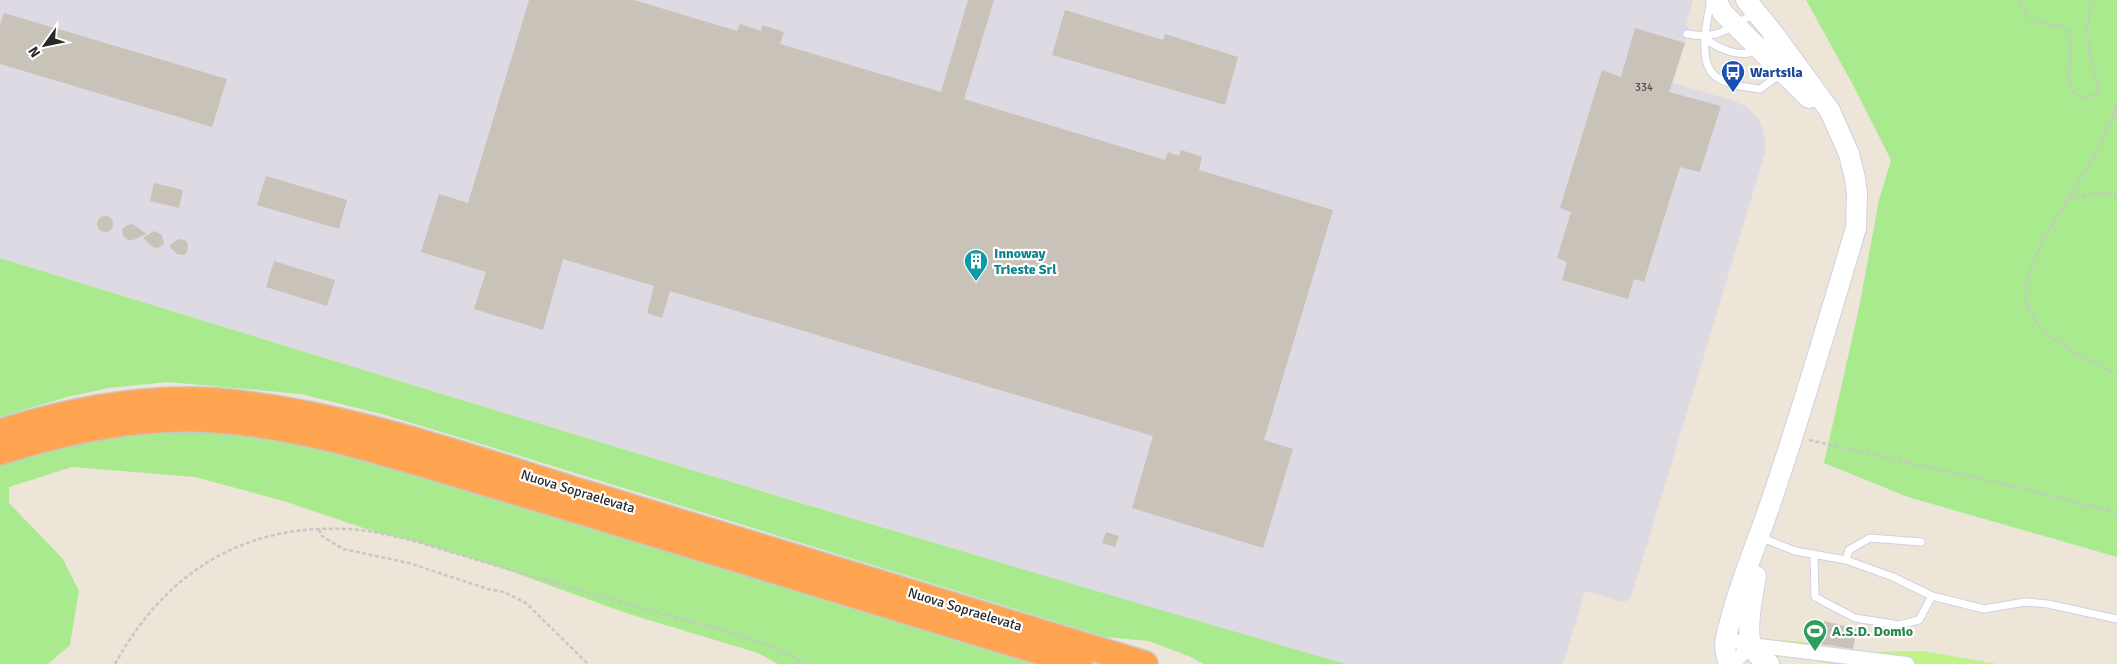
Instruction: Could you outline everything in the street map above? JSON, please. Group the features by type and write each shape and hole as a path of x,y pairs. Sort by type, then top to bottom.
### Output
{"highway":[{"name":"Nuova Sopraelevata","path":"0,432 34,421 78,411 123,404 170,401 213,401 304,413 392,435 1145,664"},
{"name":"Nuova Sopraelevata","path":"0,452 82,429 125,423 170,419 256,423 389,454 1080,664"}],"street":[{"path":"1716,0 1723,13 1780,69 1836,129"},
{"path":"1729,664 1725,652 1726,639 1749,562 1760,536 1793,436 1856,228 1857,194 1855,178 1849,154 1836,129 1830,110 1778,39 1751,6"},
{"path":"1760,536 1750,611 1751,645 1759,657 1769,664"},
{"path":"1726,639 1751,645 1906,664"},
{"path":"1733,664 1751,645"}],"lane":[{"path":"1704,37 1708,42 1735,52 1748,54 1758,47 1778,39 1780,69 1774,78 1760,89 1737,86 1718,78 1712,72 1708,65 1704,37 1711,0"},
{"path":"1688,34 1704,37 1725,32 1737,26 1751,6"},
{"path":"1760,536 1795,551 1846,560 1893,577 1932,596 1984,609 2025,602 2048,604 2117,619"},
{"path":"1846,560 1849,550 1870,538 1921,542"},
{"path":"1814,554 1815,597 1855,618 1900,625 1919,620 1932,596"}],"path":[{"path":"2020,0 2027,15 2044,25 2062,26 2069,33 2071,40 2069,77 2071,91 2081,98 2097,94 2099,84 2089,44 2089,9 2092,0"},
{"path":"2117,104 2117,117"},
{"path":"2116,111 2090,164 2056,218 2035,260 2026,294 2029,311 2040,327 2064,345 2117,375"},
{"path":"2069,198 2100,193 2117,194"},
{"path":"1793,436 2117,512"},
{"path":"115,664 137,629 158,604 176,585 204,563 252,540 281,533 319,529 348,529 374,532 414,541 758,642 779,650 805,664"},
{"path":"319,529 322,536 343,550 409,563 488,589 504,592 526,603 588,664"}],"shaded area":[{"path":"0,0 1693,0 1686,26 1689,28 1673,83 1734,101 1747,107 1757,117 1763,129 1765,153 1632,594 1627,601 1622,602 1585,591 1563,664 1346,664 1141,605 590,439 0,258"}],"green space":[{"path":"1806,0 2117,0 2117,557 1908,497 1824,463 1859,308 1879,200 1891,160 1853,85"},
{"path":"0,258 840,515 1346,664 1204,664 1149,641 1105,637 481,444 385,415 301,394 168,382 109,388 67,397 0,417"},
{"path":"176,430 234,432 294,440 420,476 1033,664 778,664 758,653 626,613 496,566 414,541 375,532 287,502 195,477 72,467 9,487 9,503 63,559 79,591 70,645 48,664 0,664 0,465 40,450 113,434"},
{"name":"A.S.D. Domio","path":"1783,640 1819,644 1852,652 1923,651 1998,664 1831,664 1782,655 1774,660"}],"building":[{"name":"Innoway Trieste Srl","path":"529,0 634,0 737,31 740,24 761,31 762,25 784,32 780,44 941,92 968,0 994,0 964,99 1165,160 1168,152 1179,156 1181,150 1202,157 1199,170 1333,210 1264,440 1293,449 1263,548 1132,508 1153,436 670,291 662,318 647,313 654,286 563,259 543,330 474,309 486,272 421,252 439,194 468,203"},
{"path":"1065,10 1163,40 1165,34 1238,57 1225,105 1052,55"},
{"path":"4,13 227,79 212,127 0,64 0,25"},
{"path":"1635,28 1685,43 1669,92 1721,106 1700,172 1680,167 1644,282 1634,279 1628,299 1562,280 1567,262 1557,258 1571,212 1560,208 1602,70 1621,77"},
{"path":"266,176 347,200 339,229 257,205"},
{"path":"154,183 183,190 179,208 150,201"},
{"path":"105,216 111,218 113,224 111,230 105,232 99,230 97,224 99,218"},
{"path":"133,224 146,234 133,240 128,240 123,236 122,230 127,225"},
{"path":"154,231 162,235 164,244 158,248 153,247 143,238"},
{"path":"178,239 185,240 188,244 187,253 183,255 177,254 169,246"},
{"path":"274,261 335,280 327,306 266,287"},
{"path":"1106,532 1119,536 1115,547 1102,543"},
{"path":"1824,621 1857,629 1853,649 1819,644"}],"place":[{"name":"Wartsila","path":"1733,93"},
{"name":"Innoway Trieste Srl","path":"976,282"},
{"name":"A.S.D. Domio","path":"1815,652"}]}
